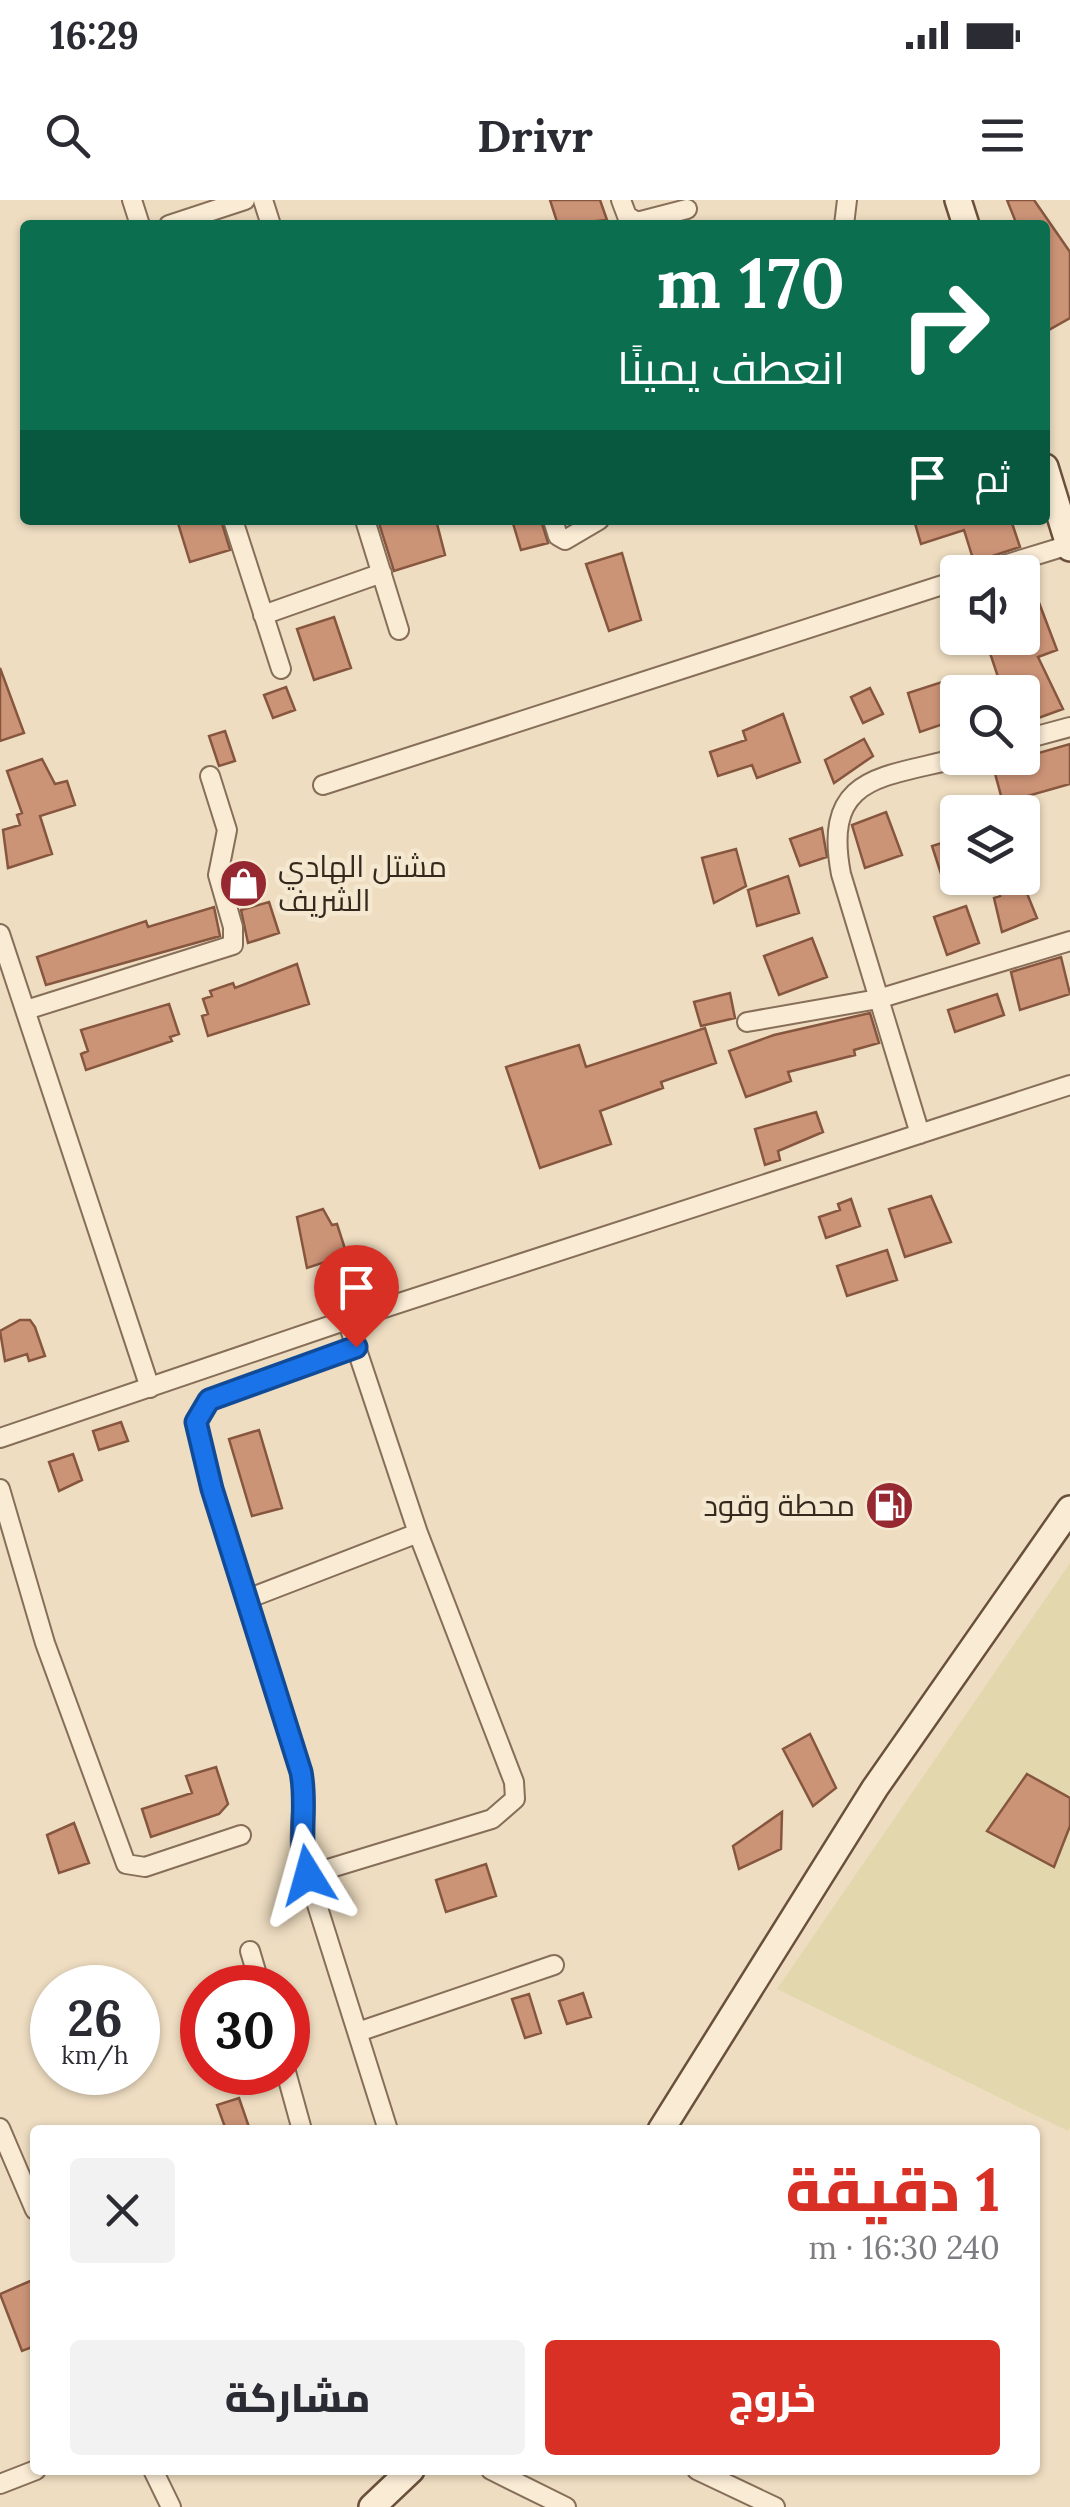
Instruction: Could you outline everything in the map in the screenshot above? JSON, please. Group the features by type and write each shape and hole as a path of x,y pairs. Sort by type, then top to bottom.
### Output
{"main road":[{"path":"1050,483 1070,546"},
{"path":"664,2125 875,1788 1070,1509"},
{"path":"372,2507 406,2475"}],"street":[{"path":"183,220 245,200"},
{"path":"621,200 626,216 633,220"},
{"path":"645,220 686,210"},
{"path":"235,525 280,669"},
{"path":"367,525 400,630"},
{"path":"554,525 558,536 570,540 592,525"},
{"path":"1039,555 1070,546"},
{"path":"264,615 382,573"},
{"path":"323,786 940,586"},
{"path":"1040,735 1070,726"},
{"path":"920,1134 841,874 837,842 840,818 850,794 858,786 940,763"},
{"path":"26,1010 233,944 233,927 218,875 227,830 210,776"},
{"path":"0,934 150,1388"},
{"path":"747,1022 878,999 1070,941"},
{"path":"0,1438 347,1320 1070,1085"},
{"path":"308,1875 492,1819 515,1799 514,1782 418,1533 347,1320"},
{"path":"356,1347 209,1400 196,1422 212,1489 301,1772 306,1804 300,1842 308,1875 386,2125"},
{"path":"0,1488 45,1643 126,1864 146,1867 241,1836"},
{"path":"247,1599 418,1533"},
{"path":"250,1951 254,1965"},
{"path":"358,2032 554,1965"},
{"path":"292,2095 301,2125"},
{"path":"0,2128 30,2198"},
{"path":"0,2484 30,2472"},
{"path":"155,2475 172,2507"},
{"path":"501,2475 566,2507"},
{"path":"708,2475 775,2507"}],"shaded area":[{"path":"1070,1563 1070,2127 1068,2131 777,1989"}],"building":[{"path":"550,200 600,200 607,220 556,220"},
{"path":"1007,200 1034,200 1048,220 1015,220"},
{"path":"1050,223 1070,252 1070,318 1050,329"},
{"path":"179,525 222,525 230,550 190,562"},
{"path":"380,525 437,525 445,555 394,571"},
{"path":"514,525 543,525 548,543 521,550"},
{"path":"915,525 1013,525 1020,547 995,555 972,555 964,530 921,544"},
{"path":"622,553 641,620 609,631 586,564"},
{"path":"1040,605 1057,650 1038,657 1063,709 1040,717 1040,675 997,675 991,655 1040,655"},
{"path":"334,617 351,668 314,680 297,629"},
{"path":"0,668 24,733 0,741"},
{"path":"940,683 940,725 920,732 908,693"},
{"path":"286,687 295,710 273,718 264,695"},
{"path":"870,688 883,714 863,723 851,697"},
{"path":"783,714 800,762 757,778 752,765 718,776 710,752 746,740 743,731"},
{"path":"225,731 235,761 219,766 209,736"},
{"path":"864,739 873,756 834,783 825,760"},
{"path":"1070,744 1070,784 1031,795 1001,795 995,775 1040,775 1040,753"},
{"path":"42,759 55,784 67,781 75,805 40,816 52,854 8,868 3,830 20,825 17,815 22,813 7,771"},
{"path":"886,812 902,855 865,868 852,825"},
{"path":"822,828 827,857 800,866 790,839"},
{"path":"940,844 940,871 932,846"},
{"path":"736,849 746,886 714,903 702,858"},
{"path":"788,876 799,913 757,926 748,890"},
{"path":"1028,895 1037,918 1002,932 994,898"},
{"path":"269,902 279,933 248,943 241,910"},
{"path":"966,906 979,943 947,955 934,917"},
{"path":"214,907 220,936 46,985 37,957 146,921 148,927"},
{"path":"812,938 827,977 779,995 764,956"},
{"path":"1061,957 1070,994 1020,1010 1011,972"},
{"path":"297,964 309,1004 208,1036 202,1016 208,1014 203,999 212,996 210,991 233,983 235,988"},
{"path":"730,993 735,1018 701,1026 694,1002"},
{"path":"997,994 1004,1015 955,1032 948,1010"},
{"path":"169,1004 179,1034 170,1037 172,1041 86,1070 81,1054 88,1051 81,1030"},
{"path":"870,1013 879,1043 854,1050 855,1055 788,1072 791,1081 746,1097 729,1051 774,1035"},
{"path":"705,1028 716,1063 661,1082 663,1088 600,1111 611,1144 540,1168 506,1067 579,1045 586,1067"},
{"path":"816,1112 823,1132 778,1151 780,1160 765,1165 755,1129"},
{"path":"931,1196 951,1242 905,1257 889,1209"},
{"path":"851,1199 860,1226 826,1238 819,1217 840,1210 838,1204"},
{"path":"323,1209 332,1225 337,1224 347,1255 307,1268 297,1217"},
{"path":"887,1250 897,1280 847,1296 837,1266"},
{"path":"20,1320 30,1320 35,1327 45,1356 29,1361 27,1354 5,1361 0,1331"},
{"path":"121,1422 128,1441 99,1450 93,1431"},
{"path":"259,1430 282,1508 252,1516 229,1439"},
{"path":"73,1454 82,1480 59,1491 49,1462"},
{"path":"810,1734 836,1788 813,1806 783,1749"},
{"path":"216,1767 228,1804 219,1814 151,1837 142,1809 192,1793 186,1776"},
{"path":"1027,1774 1070,1798 1070,1826 1054,1867 987,1831"},
{"path":"782,1812 781,1849 739,1869 733,1846"},
{"path":"74,1823 89,1863 59,1873 47,1835"},
{"path":"486,1864 496,1896 446,1912 436,1880"},
{"path":"583,1993 591,2017 567,2024 559,2001"},
{"path":"529,1994 541,2033 525,2038 512,1999"},
{"path":"239,2098 248,2125 224,2125 217,2105"},
{"path":"30,2281 30,2348 22,2351 0,2294"}],"place":[{"name":"مشتل الهادي الشريف","path":"243,884"},
{"name":"محطة وقود","path":"890,1506"}],"route":[{"path":"308,1875 300,1842 306,1804 301,1772 212,1489 196,1422 209,1400 356,1347"}]}
